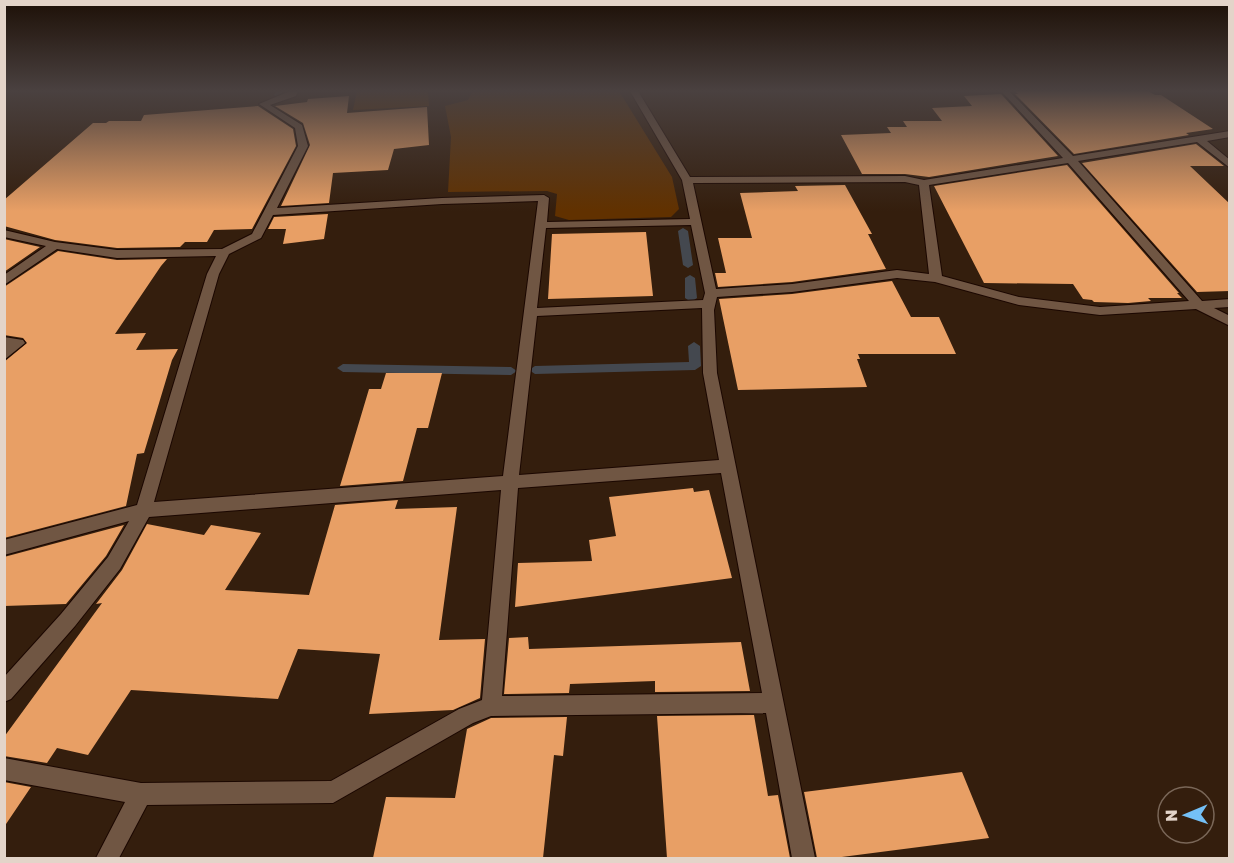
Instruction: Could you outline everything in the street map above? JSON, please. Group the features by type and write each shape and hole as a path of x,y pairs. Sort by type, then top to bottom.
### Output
{"street":[{"path":"4,233 55,245 117,254 224,252 257,236 303,146 301,131"},
{"path":"658,131 687,180 696,222 710,298 710,373 804,858"},
{"path":"1044,131 1200,306 1230,322"},
{"path":"687,180 904,179 924,183 1230,134"},
{"path":"1200,140 1230,165"},
{"path":"924,183 936,278"},
{"path":"268,212 442,201 544,198 510,484 491,706"},
{"path":"541,225 696,222"},
{"path":"4,281 55,245"},
{"path":"4,692 68,620 114,563 144,510 213,274 224,252"},
{"path":"531,312 710,298 897,274 936,278 1019,301 1100,311 1230,303"},
{"path":"4,341 18,343 4,355"},
{"path":"4,548 144,510 728,466"},
{"path":"4,769 141,794 333,792 466,716 491,706 774,703"},
{"path":"107,858 141,794"}],"shaded area":[{"path":"450,131 644,131 672,177 679,209 671,217 569,220 555,216 557,194 547,191 448,192"}],"building":[{"path":"83,131 293,131 296,146 252,229 214,230 207,242 185,242 180,247 117,248 55,240 4,226 4,200"},
{"path":"306,131 428,131 429,145 394,149 388,170 333,173 329,203 281,206 310,145"},
{"path":"890,131 1035,131 1058,156 929,177 905,174 862,174 841,135 891,133"},
{"path":"1052,131 1198,131 1186,133 1189,135 1074,154"},
{"path":"1196,144 1224,166 1190,166 1230,204 1230,291 1197,292 1082,163"},
{"path":"1067,165 1182,298 1148,298 1151,301 1128,303 1094,302 1083,299 1073,284 984,283 934,186"},
{"path":"845,185 872,234 868,234 886,269 792,282 718,287 715,273 726,273 718,238 752,238 740,193 798,191 795,186"},
{"path":"328,214 324,239 283,244 286,229 268,229 274,217"},
{"path":"646,232 653,296 548,299 552,234"},
{"path":"4,239 40,247 4,272"},
{"path":"58,251 117,260 167,259 115,334 146,333 136,350 178,349 172,360 144,453 137,454 126,506 4,538 4,362 27,343 23,338 4,335 4,287"},
{"path":"892,281 911,317 939,317 956,354 858,354 860,359 857,359 867,387 738,390 719,299 792,294"},
{"path":"386,373 442,373 428,428 417,428 403,481 340,486 369,389 381,389"},
{"path":"693,488 694,492 709,490 732,578 515,607 518,563 592,561 589,540 616,536 609,497"},
{"path":"398,500 395,509 457,507 439,640 485,639 480,698 453,710 369,714 380,654 298,649 278,699 131,690 88,755 57,748 47,763 4,756 4,737 102,603 96,604 122,570 147,524 204,535 211,525 261,533 225,590 309,595 335,505"},
{"path":"124,525 106,556 66,604 4,606 4,557"},
{"path":"528,637 529,649 741,642 750,691 655,692 655,681 570,684 569,693 504,694 509,638"},
{"path":"754,715 768,796 778,795 790,858 667,858 657,716"},
{"path":"567,717 563,756 554,755 543,858 373,858 386,797 455,798 467,729 491,718"},
{"path":"962,772 989,838 834,858 817,858 804,792"},
{"path":"4,782 31,787 4,827"}],"waterway":[{"path":"683,231 688,265"},
{"path":"690,278 691,298"},
{"path":"692,311 693,322"},
{"path":"535,370 695,366 694,346"},
{"path":"343,368 511,371"}]}
